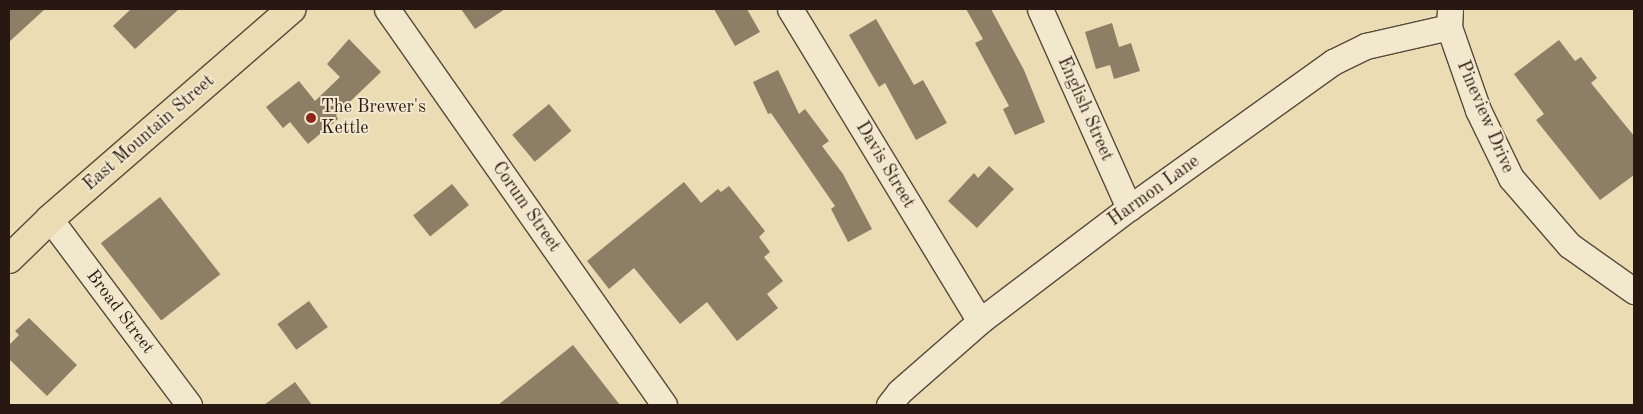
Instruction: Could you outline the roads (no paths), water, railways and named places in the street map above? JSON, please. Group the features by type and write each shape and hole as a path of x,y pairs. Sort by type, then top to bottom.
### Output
{"main road":[{"name":"East Mountain Street","path":"9,259 50,219 292,9"}],"street":[{"name":"Corum Street","path":"387,9 664,405"},
{"name":"Davis Street","path":"790,9 980,322"},
{"name":"English Street","path":"1040,9 1129,208"},
{"name":"Harmon Lane","path":"889,405 899,392 980,322 1129,208 1333,62 1366,46 1449,18"},
{"name":"Pineview Drive","path":"1449,18 1478,110 1511,178 1569,245 1634,290"},
{"name":"Broad Street","path":"50,219 189,405"}],"place":[{"name":"The Brewer's Kettle","path":"311,118"}]}
